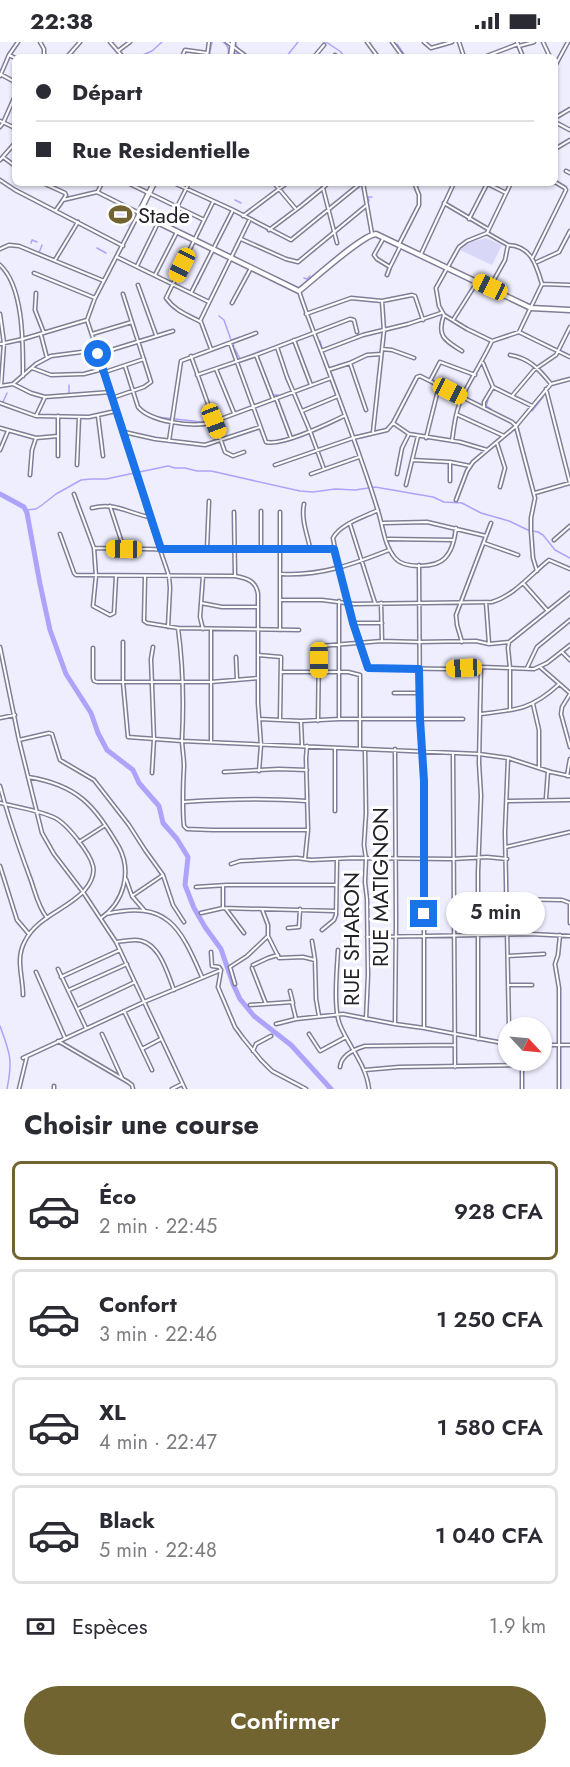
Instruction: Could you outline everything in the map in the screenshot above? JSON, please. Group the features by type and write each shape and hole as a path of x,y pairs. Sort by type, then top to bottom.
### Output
{"main road":[{"path":"152,186 139,213 299,291 357,243 372,234 385,237 531,308 570,310"}],"street":[{"path":"0,75 18,42"},
{"path":"39,42 44,49"},
{"path":"70,54 81,42"},
{"path":"110,42 120,54"},
{"path":"118,51 130,42"},
{"path":"227,42 233,44"},
{"path":"367,42 375,53"},
{"path":"424,42 431,48 452,42"},
{"path":"492,54 518,44 534,42"},
{"path":"558,60 568,42"},
{"path":"44,54 46,44"},
{"path":"316,54 324,45"},
{"path":"183,54 185,50 203,54"},
{"path":"0,127 12,102"},
{"path":"0,160 12,146"},
{"path":"3,157 12,164"},
{"path":"0,180 123,246"},
{"path":"533,257 566,190 558,184"},
{"path":"50,186 66,195 56,210"},
{"path":"98,192 101,186"},
{"path":"133,186 205,220"},
{"path":"180,186 291,240 358,186"},
{"path":"177,207 188,186"},
{"path":"276,186 296,210"},
{"path":"243,216 283,186"},
{"path":"269,230 324,186"},
{"path":"363,186 372,234"},
{"path":"387,275 419,205 419,195 415,186"},
{"path":"420,255 452,186"},
{"path":"469,219 485,186"},
{"path":"490,186 506,193"},
{"path":"462,351 442,336 443,314 436,288 462,243 486,233 510,186"},
{"path":"322,188 337,243"},
{"path":"63,200 98,192 139,213 95,298 87,320 169,576 168,627"},
{"path":"211,349 203,324 179,311 167,300 166,296 213,202"},
{"path":"444,203 488,229"},
{"path":"241,239 298,262 367,205"},
{"path":"191,293 233,210"},
{"path":"200,321 249,220"},
{"path":"55,260 78,222"},
{"path":"136,267 158,223"},
{"path":"536,262 559,252 570,231"},
{"path":"154,276 177,232"},
{"path":"443,314 492,341 519,332 542,284 536,262 522,248 486,233"},
{"path":"385,237 374,255 390,267"},
{"path":"490,287 505,260 508,244"},
{"path":"0,249 4,246 19,246 104,281"},
{"path":"117,257 210,302"},
{"path":"0,265 9,273 15,290 23,339 23,376"},
{"path":"232,303 251,268"},
{"path":"34,273 95,298"},
{"path":"452,321 477,282"},
{"path":"542,284 570,285"},
{"path":"138,285 156,335"},
{"path":"299,291 360,456 389,550 400,563 411,566 435,564 447,556 456,528"},
{"path":"36,293 36,312 43,333 47,358"},
{"path":"112,398 151,382 123,294"},
{"path":"306,314 351,298 382,301 414,296 423,320"},
{"path":"373,432 384,331 382,301"},
{"path":"321,351 363,335 443,314"},
{"path":"0,316 1,386 13,384 47,358 61,354 98,352 173,331"},
{"path":"197,375 352,319 357,332"},
{"path":"2,344 87,320"},
{"path":"92,334 132,322"},
{"path":"512,396 537,367 558,352 570,327"},
{"path":"519,332 570,357"},
{"path":"169,441 180,363 183,359 256,333"},
{"path":"294,340 311,384"},
{"path":"452,441 462,397 492,341"},
{"path":"230,343 268,443 291,438 345,416"},
{"path":"277,347 324,469"},
{"path":"382,350 393,350 414,358"},
{"path":"328,370 367,355 382,354"},
{"path":"256,355 291,438"},
{"path":"510,355 528,361 537,367 551,384"},
{"path":"191,356 225,452 237,456 244,452"},
{"path":"32,368 51,375 84,374 125,366 144,359"},
{"path":"430,381 440,362 475,375"},
{"path":"482,362 493,387 532,406"},
{"path":"350,363 366,410"},
{"path":"125,366 141,411 151,417 202,424 331,378"},
{"path":"216,369 234,413"},
{"path":"275,465 353,438 387,430 417,377 420,376 516,426 534,493 531,531 533,558 537,571"},
{"path":"456,500 470,466 477,458 516,426 551,384 570,379"},
{"path":"13,384 45,397 111,392"},
{"path":"426,438 439,386"},
{"path":"484,408 484,402 493,387"},
{"path":"534,493 570,483 546,389"},
{"path":"302,411 338,396"},
{"path":"36,416 45,397"},
{"path":"478,405 484,402"},
{"path":"0,403 36,416 98,416 116,411"},
{"path":"457,414 504,436"},
{"path":"58,416 58,456"},
{"path":"98,416 103,456"},
{"path":"77,465 79,417"},
{"path":"393,423 409,434 487,450"},
{"path":"124,432 205,445 260,427"},
{"path":"0,428 36,438 57,436"},
{"path":"0,450 8,431"},
{"path":"397,474 402,448 409,434"},
{"path":"406,485 418,436"},
{"path":"30,475 36,438"},
{"path":"497,443 505,468 500,487"},
{"path":"311,474 360,456"},
{"path":"412,460 450,462 470,466"},
{"path":"450,462 450,481"},
{"path":"74,494 94,548 96,576 93,606 110,615 114,613 116,576"},
{"path":"207,549 209,501"},
{"path":"304,504 303,524 311,549"},
{"path":"92,508 110,506 150,517"},
{"path":"110,506 124,549"},
{"path":"378,510 334,535 334,549 353,623 369,669 481,667 534,669 540,668 570,645"},
{"path":"261,511 261,550"},
{"path":"234,512 235,576"},
{"path":"280,512 280,630"},
{"path":"382,523 427,522 486,536"},
{"path":"462,642 456,615 491,523"},
{"path":"350,524 375,603"},
{"path":"554,540 570,526"},
{"path":"60,534 74,573 79,576 235,576 251,581 257,588 261,745 259,771"},
{"path":"386,539 454,540"},
{"path":"484,543 518,555"},
{"path":"94,548 334,549"},
{"path":"281,574 306,575 339,569 389,550"},
{"path":"281,600 348,603 492,602 523,583 549,560 570,569"},
{"path":"419,565 419,693 424,781 424,1028"},
{"path":"203,576 200,617 203,629"},
{"path":"145,577 144,621 147,623 178,628 299,630"},
{"path":"523,583 548,611"},
{"path":"318,721 319,646 382,641 482,642 489,644 509,642 570,593"},
{"path":"339,601 339,719"},
{"path":"486,602 489,644"},
{"path":"201,603 230,607 258,607"},
{"path":"381,603 382,641"},
{"path":"527,668 537,647 570,620"},
{"path":"353,623 382,623"},
{"path":"178,628 184,719 183,824 187,829 308,830"},
{"path":"211,629 211,742"},
{"path":"123,642 123,682 129,738 479,754 508,758 569,776 570,759"},
{"path":"509,642 510,710"},
{"path":"0,647 19,740 42,833 47,844 83,892 116,942 185,1089"},
{"path":"152,773 154,739 151,659 153,647"},
{"path":"93,648 94,681 212,682 258,678"},
{"path":"562,652 570,660"},
{"path":"258,655 281,656 280,719"},
{"path":"236,657 237,680"},
{"path":"478,1039 481,667"},
{"path":"540,668 570,694 561,711 570,747"},
{"path":"281,672 340,672 360,675 360,748"},
{"path":"480,714 519,709 533,704 558,685"},
{"path":"394,693 419,693"},
{"path":"533,704 539,730 539,768"},
{"path":"0,718 15,715"},
{"path":"259,719 301,721 463,719"},
{"path":"301,721 302,746"},
{"path":"19,740 52,734 60,760 94,780 129,825 163,875 172,905 184,922"},
{"path":"305,859 308,830 307,746"},
{"path":"335,748 335,811"},
{"name":"RUE SHARON","path":"365,748 366,1019"},
{"name":"RUE MATIGNON","path":"394,749 395,1024"},
{"path":"453,753 455,1067"},
{"path":"508,758 506,848 509,1017"},
{"path":"224,772 307,770"},
{"path":"546,800 548,771"},
{"path":"28,777 56,783 79,795 89,804 123,855 126,879 132,896 144,910"},
{"path":"0,786 14,837 38,904 47,918"},
{"path":"183,802 216,799 306,801"},
{"path":"506,801 570,800"},
{"path":"0,803 58,819 71,831 93,865 89,884 83,892 39,924 23,945 19,959 23,995"},
{"path":"79,842 104,826"},
{"path":"506,848 570,832"},
{"path":"231,864 240,861 297,858 337,860 487,857 507,859"},
{"path":"322,930 334,920 337,860"},
{"path":"0,866 17,920 30,934"},
{"path":"132,896 163,875"},
{"path":"101,918 119,896 126,879"},
{"path":"196,887 336,885"},
{"path":"223,886 224,908 244,933"},
{"path":"507,899 562,900 570,903 570,923"},
{"path":"201,913 224,908 335,911"},
{"path":"262,909 268,925 268,936 280,958 303,957 315,960"},
{"path":"288,928 299,927 300,909"},
{"path":"106,914 144,910 159,915 174,926 187,944 202,977"},
{"path":"367,937 508,934 570,936"},
{"path":"559,1089 559,987 555,964 560,935"},
{"path":"234,984 230,967 247,956 268,936"},
{"path":"116,942 137,940 150,945 161,958 174,990"},
{"path":"312,941 319,1016"},
{"path":"61,977 120,950"},
{"path":"338,950 337,1014 339,1024 365,1070 369,1089"},
{"path":"211,952 212,966 219,967 221,970"},
{"path":"508,956 544,954"},
{"path":"266,1004 253,967 278,955"},
{"path":"68,991 127,964"},
{"path":"58,969 86,1028"},
{"path":"23,1058 144,1002 221,970"},
{"path":"221,970 218,983 235,1027 272,1071 306,1089"},
{"path":"36,972 65,1038"},
{"path":"77,1010 135,982"},
{"path":"508,985 532,985"},
{"path":"290,991 296,1018"},
{"path":"250,1005 293,1003"},
{"path":"124,1011 152,1070"},
{"path":"276,1024 296,1018 337,1014 498,1042"},
{"path":"102,1034 123,1079"},
{"path":"309,1034 320,1051 346,1037"},
{"path":"253,1051 256,1044 271,1036"},
{"path":"142,1049 161,1039"},
{"path":"58,1041 123,1079 132,1085 133,1089"},
{"path":"340,1067 341,1061 354,1050 365,1046 454,1045"},
{"path":"552,1045 570,1045"},
{"path":"19,1089 27,1056"},
{"path":"365,1070 399,1067 498,1066"},
{"path":"522,1071 522,1089"},
{"path":"172,1089 182,1084"}],"shaded area":[{"name":"Stade","path":"115,204 135,217 129,227 106,213"},
{"path":"486,238 502,245 492,265 460,250 464,244"}],"waterway":[{"path":"145,54 162,42"},
{"path":"210,54 212,42"},
{"path":"223,42 228,48 228,54"},
{"path":"235,42 245,54"},
{"path":"288,54 298,42"},
{"path":"326,42 342,54"},
{"path":"397,44 404,54"},
{"path":"234,54 238,54"},
{"path":"141,188 149,191"},
{"path":"369,201 368,197 372,197"},
{"path":"235,200 241,203"},
{"path":"230,220 233,214"},
{"path":"31,243 32,240 37,242"},
{"path":"42,245 39,253 47,256"},
{"path":"97,248 106,253"},
{"path":"198,284 202,274"},
{"path":"304,278 307,279 310,276"},
{"path":"219,316 224,320 231,340 240,337"},
{"path":"411,322 421,318"},
{"path":"124,323 133,321"},
{"path":"320,341 322,348"},
{"path":"235,349 240,359 263,350"},
{"path":"329,367 354,436"},
{"path":"69,385 69,393"},
{"path":"0,402 3,402 7,393"},
{"path":"110,393 116,410"},
{"path":"273,395 278,395"},
{"path":"532,411 543,397"},
{"path":"488,400 486,406 491,409"},
{"path":"340,406 341,410"},
{"path":"116,412 122,430"},
{"path":"157,417 202,422 212,420"},
{"path":"352,439 355,447"},
{"path":"355,439 360,452"},
{"path":"26,510 36,509 81,480 106,479 168,466 211,471 300,491 355,490 375,487 433,497 444,502 462,503 481,513 538,532 555,550 570,558"},
{"path":"0,494 24,507 27,513 50,630 66,674 91,713 107,750 133,770 139,783 159,806 163,823 177,839 188,857 185,885 194,908 221,949 240,999 254,1016 291,1045 331,1089"},
{"path":"0,1026 10,1057 7,1089"}],"place":[{"name":"Stade","path":"120,215"}],"route":[{"path":"98,354 161,549 334,549 353,623 368,668 419,669 424,781 424,914"}]}
